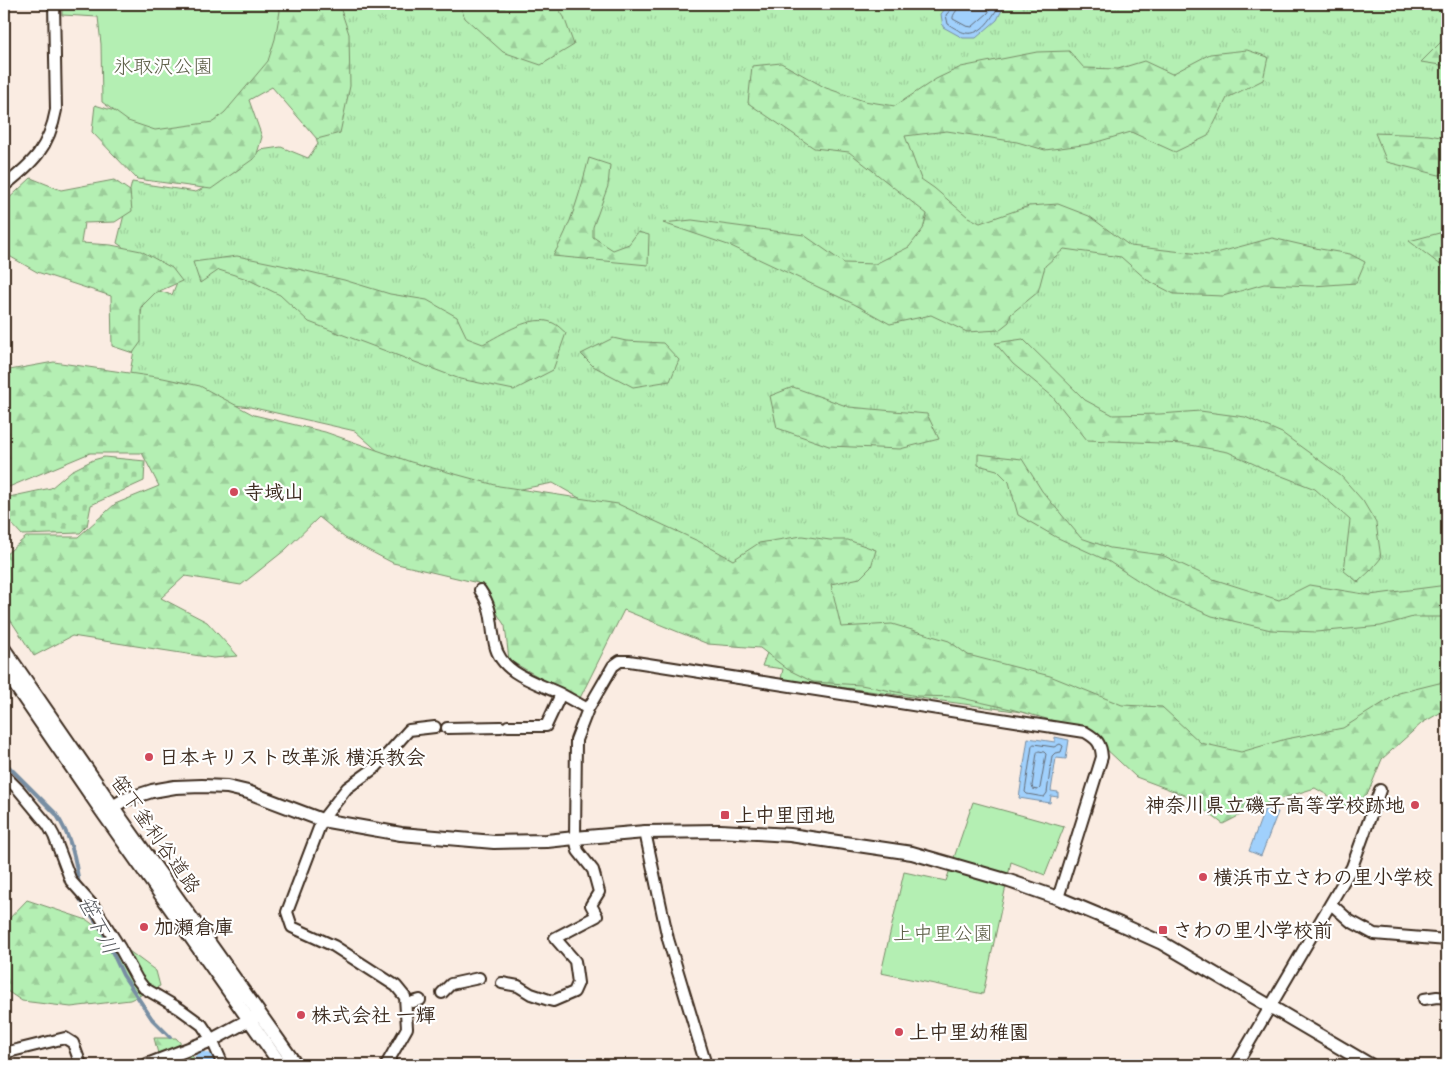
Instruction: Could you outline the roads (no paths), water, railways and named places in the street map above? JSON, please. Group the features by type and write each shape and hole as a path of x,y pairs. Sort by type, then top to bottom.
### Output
{"street":[{"path":"4,186 20,173 41,151 53,127 56,110 54,4"},
{"path":"480,590 490,608 498,654 511,670 561,694 588,710"},
{"name":"笹下釜利谷道路","path":"4,649 108,810"},
{"path":"502,983 518,986 531,994 548,1000 554,1000 574,992 578,983 575,961 555,938 597,916 591,904 599,892 593,870 578,851 574,838 576,740 588,710 612,666 620,661 1085,732 1094,737 1101,747 1102,757 1058,898"},
{"name":"笹下釜利谷道路","path":"4,669 108,810 255,1017 296,1065"},
{"path":"447,728 546,726 561,694"},
{"path":"386,1065 407,1028 405,997 396,986 334,946 292,927 286,912 322,820 347,788 376,767 409,730 436,727"},
{"path":"4,775 48,825 71,881 90,902 107,926 136,979 144,988 180,1009 202,1025 212,1040 223,1065"},
{"path":"108,810 124,800 152,791 175,787 227,787 248,792 322,820 401,834 494,842 547,841 645,832 720,831 790,835 912,853 1009,881 1058,898 1120,924 1162,944 1370,1065"},
{"path":"1236,1065 1352,867 1380,790"},
{"path":"645,832 668,939 706,1065"},
{"path":"1331,904 1350,921 1374,934 1447,940"},
{"path":"442,994 451,984 479,978"},
{"path":"1424,999 1447,998"},
{"path":"147,1065 212,1040 255,1017"},
{"name":"笹下釜利谷道路","path":"255,1017 281,1065"},
{"path":"4,1053 65,1038 73,1043 81,1065"}],"water":[{"path":"949,4 1005,4 997,20 976,38 963,38 943,27 941,14"},
{"path":"1055,737 1069,740 1066,759 1056,758 1051,791 1058,792 1058,797 1051,796 1050,803 1019,798 1028,738 1055,742"},
{"path":"1265,808 1278,812 1261,856 1249,851"}],"waterway":[{"name":"笹下川","path":"4,762 56,814 72,849 79,886"},
{"name":"笹下川","path":"80,895 80,899 102,930 123,975 152,1019 170,1037"}],"place":[{"name":"寺域山","path":"234,492"},
{"name":"日本キリスト改革派 横浜教会","path":"149,757"},
{"name":"神奈川県立磯子高等学校跡地","path":"1415,805"},
{"name":"上中里団地","path":"725,815"},
{"name":"横浜市立さわの里小学校","path":"1203,877"},
{"name":"加瀬倉庫","path":"144,927"},
{"name":"さわの里小学校前","path":"1163,930"},
{"name":"株式会社 一輝","path":"301,1015"},
{"name":"上中里幼稚園","path":"899,1032"}],"park label":[{"name":"氷取沢公園","path":"163,66"},
{"name":"上中里公園","path":"943,933"}]}
